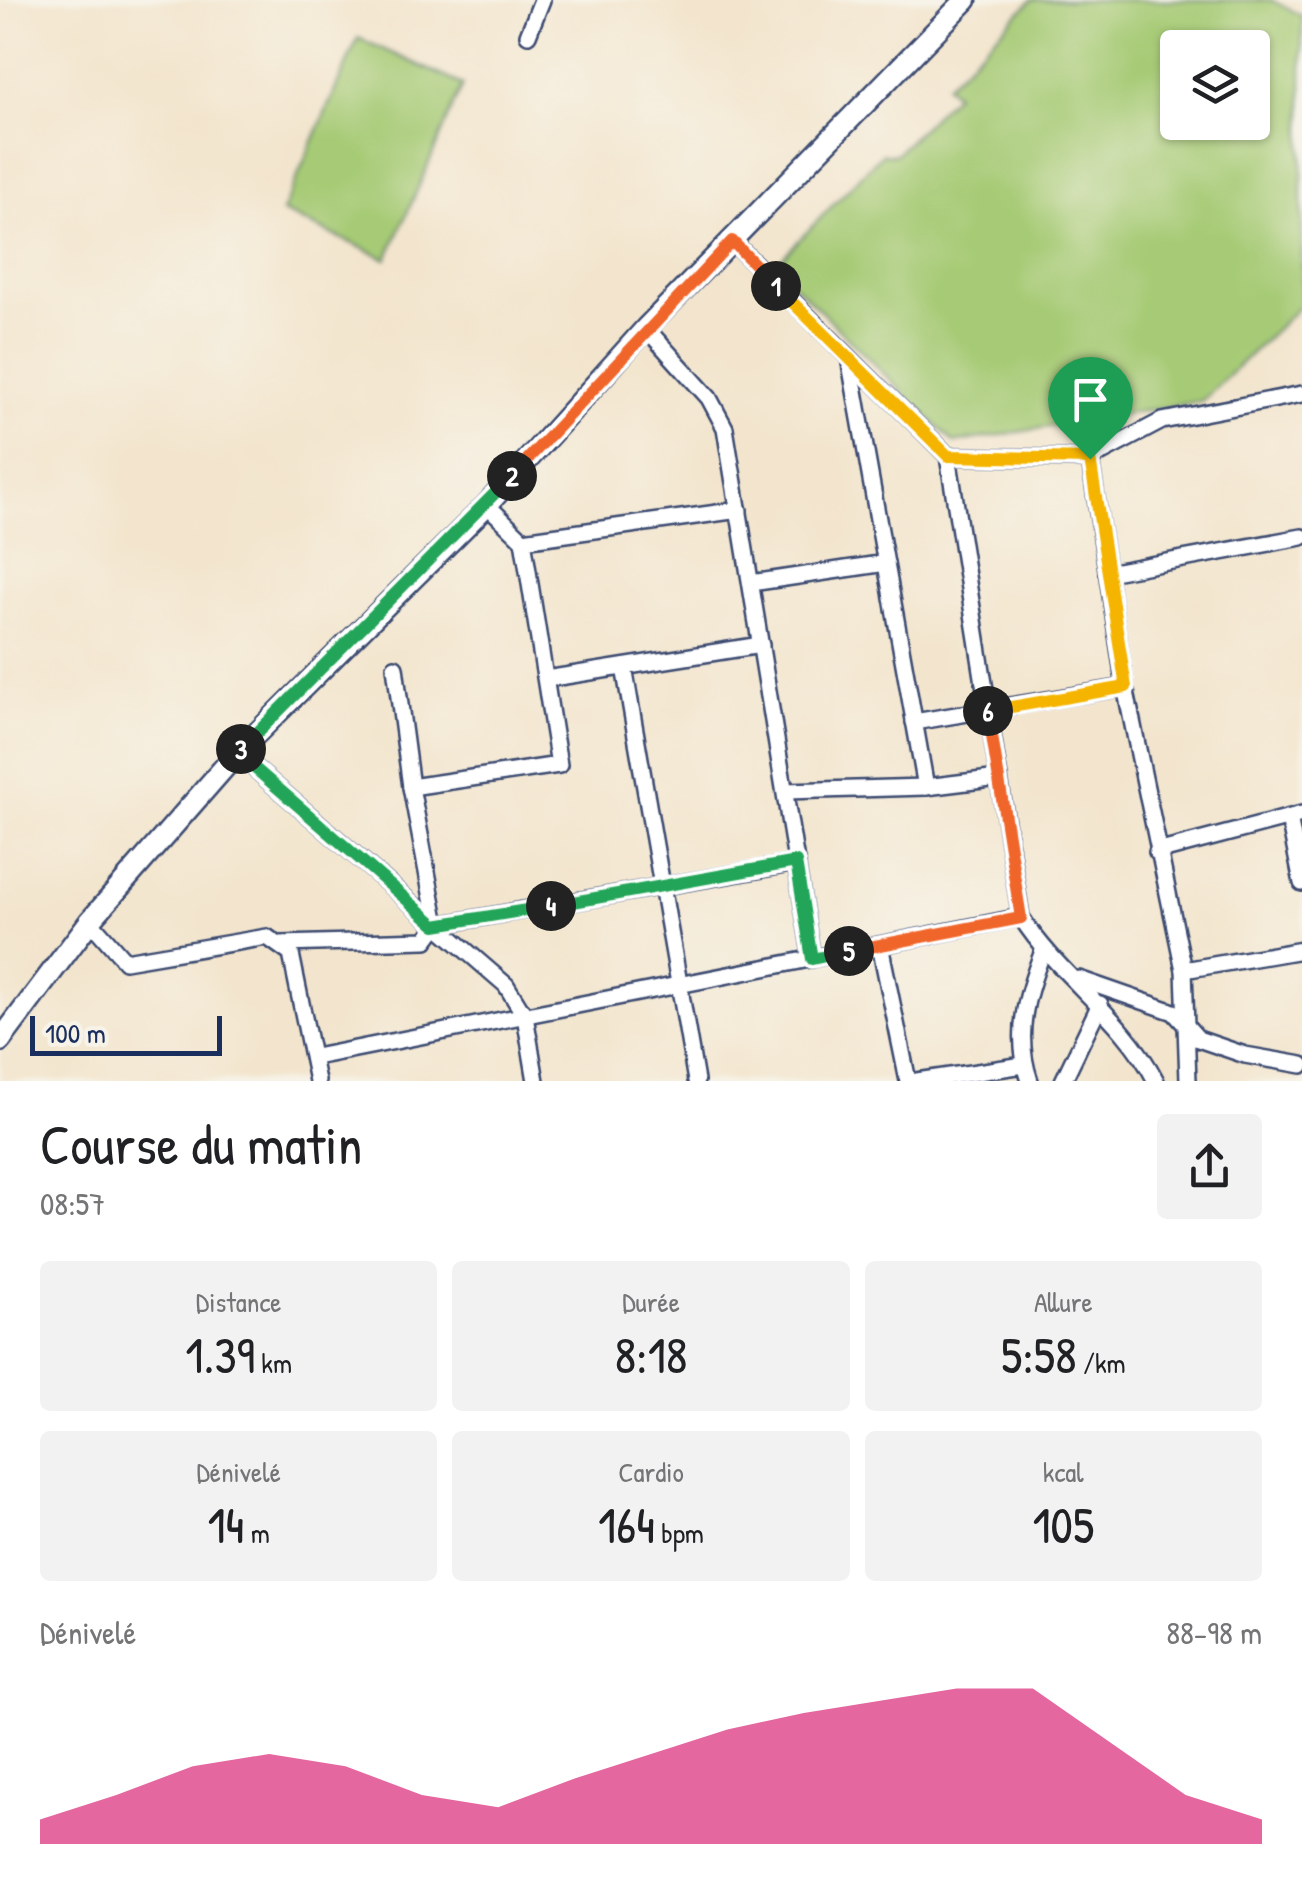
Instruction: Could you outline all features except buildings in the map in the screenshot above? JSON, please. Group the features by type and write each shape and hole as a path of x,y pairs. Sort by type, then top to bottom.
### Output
{"main road":[{"path":"0,1041 90,920 237,753 487,505 646,328 966,0"}],"street":[{"path":"528,34 542,0"},
{"path":"732,241 850,363 948,456 1021,918 1042,951 1100,1004 1145,1060 1156,1081"},
{"path":"646,328 709,398 726,428 812,959"},
{"path":"850,363 926,787"},
{"path":"948,456 1090,459 1162,422 1302,394"},
{"path":"1090,459 1126,687 1184,970 1188,1081"},
{"path":"411,786 558,765 523,540 487,505"},
{"path":"523,540 739,510"},
{"path":"1107,572 1302,537"},
{"path":"751,582 886,563"},
{"path":"546,678 761,645"},
{"path":"624,666 696,1081"},
{"path":"280,944 426,940 436,925 395,667"},
{"path":"914,722 1126,687"},
{"path":"237,753 506,985 526,1016 536,1081"},
{"path":"785,791 926,787 998,778"},
{"path":"1157,852 1295,816 1302,883"},
{"path":"436,925 796,862"},
{"path":"315,1058 1021,918"},
{"path":"90,920 124,961 267,937 280,944 290,954 317,1081"},
{"path":"880,945 908,1081"},
{"path":"1184,970 1302,950"},
{"path":"1030,1081 1024,1064 1022,1004 1042,951"},
{"path":"1066,974 1174,1012 1198,1039 1302,1065"},
{"path":"1063,1081 1100,1004"},
{"path":"917,1081 1024,1064"}],"green space":[{"path":"1032,0 1271,0 1302,16 1302,304 1202,401 954,443 784,275 781,259 882,154 895,155 955,94 946,85"},
{"path":"358,38 463,85 387,259 282,212"}],"route":[{"path":"732,241 850,363 948,456 1090,459 1126,687 988,708 1021,918 812,959 796,862 436,925 237,753 487,505 585,393 732,241"}]}
